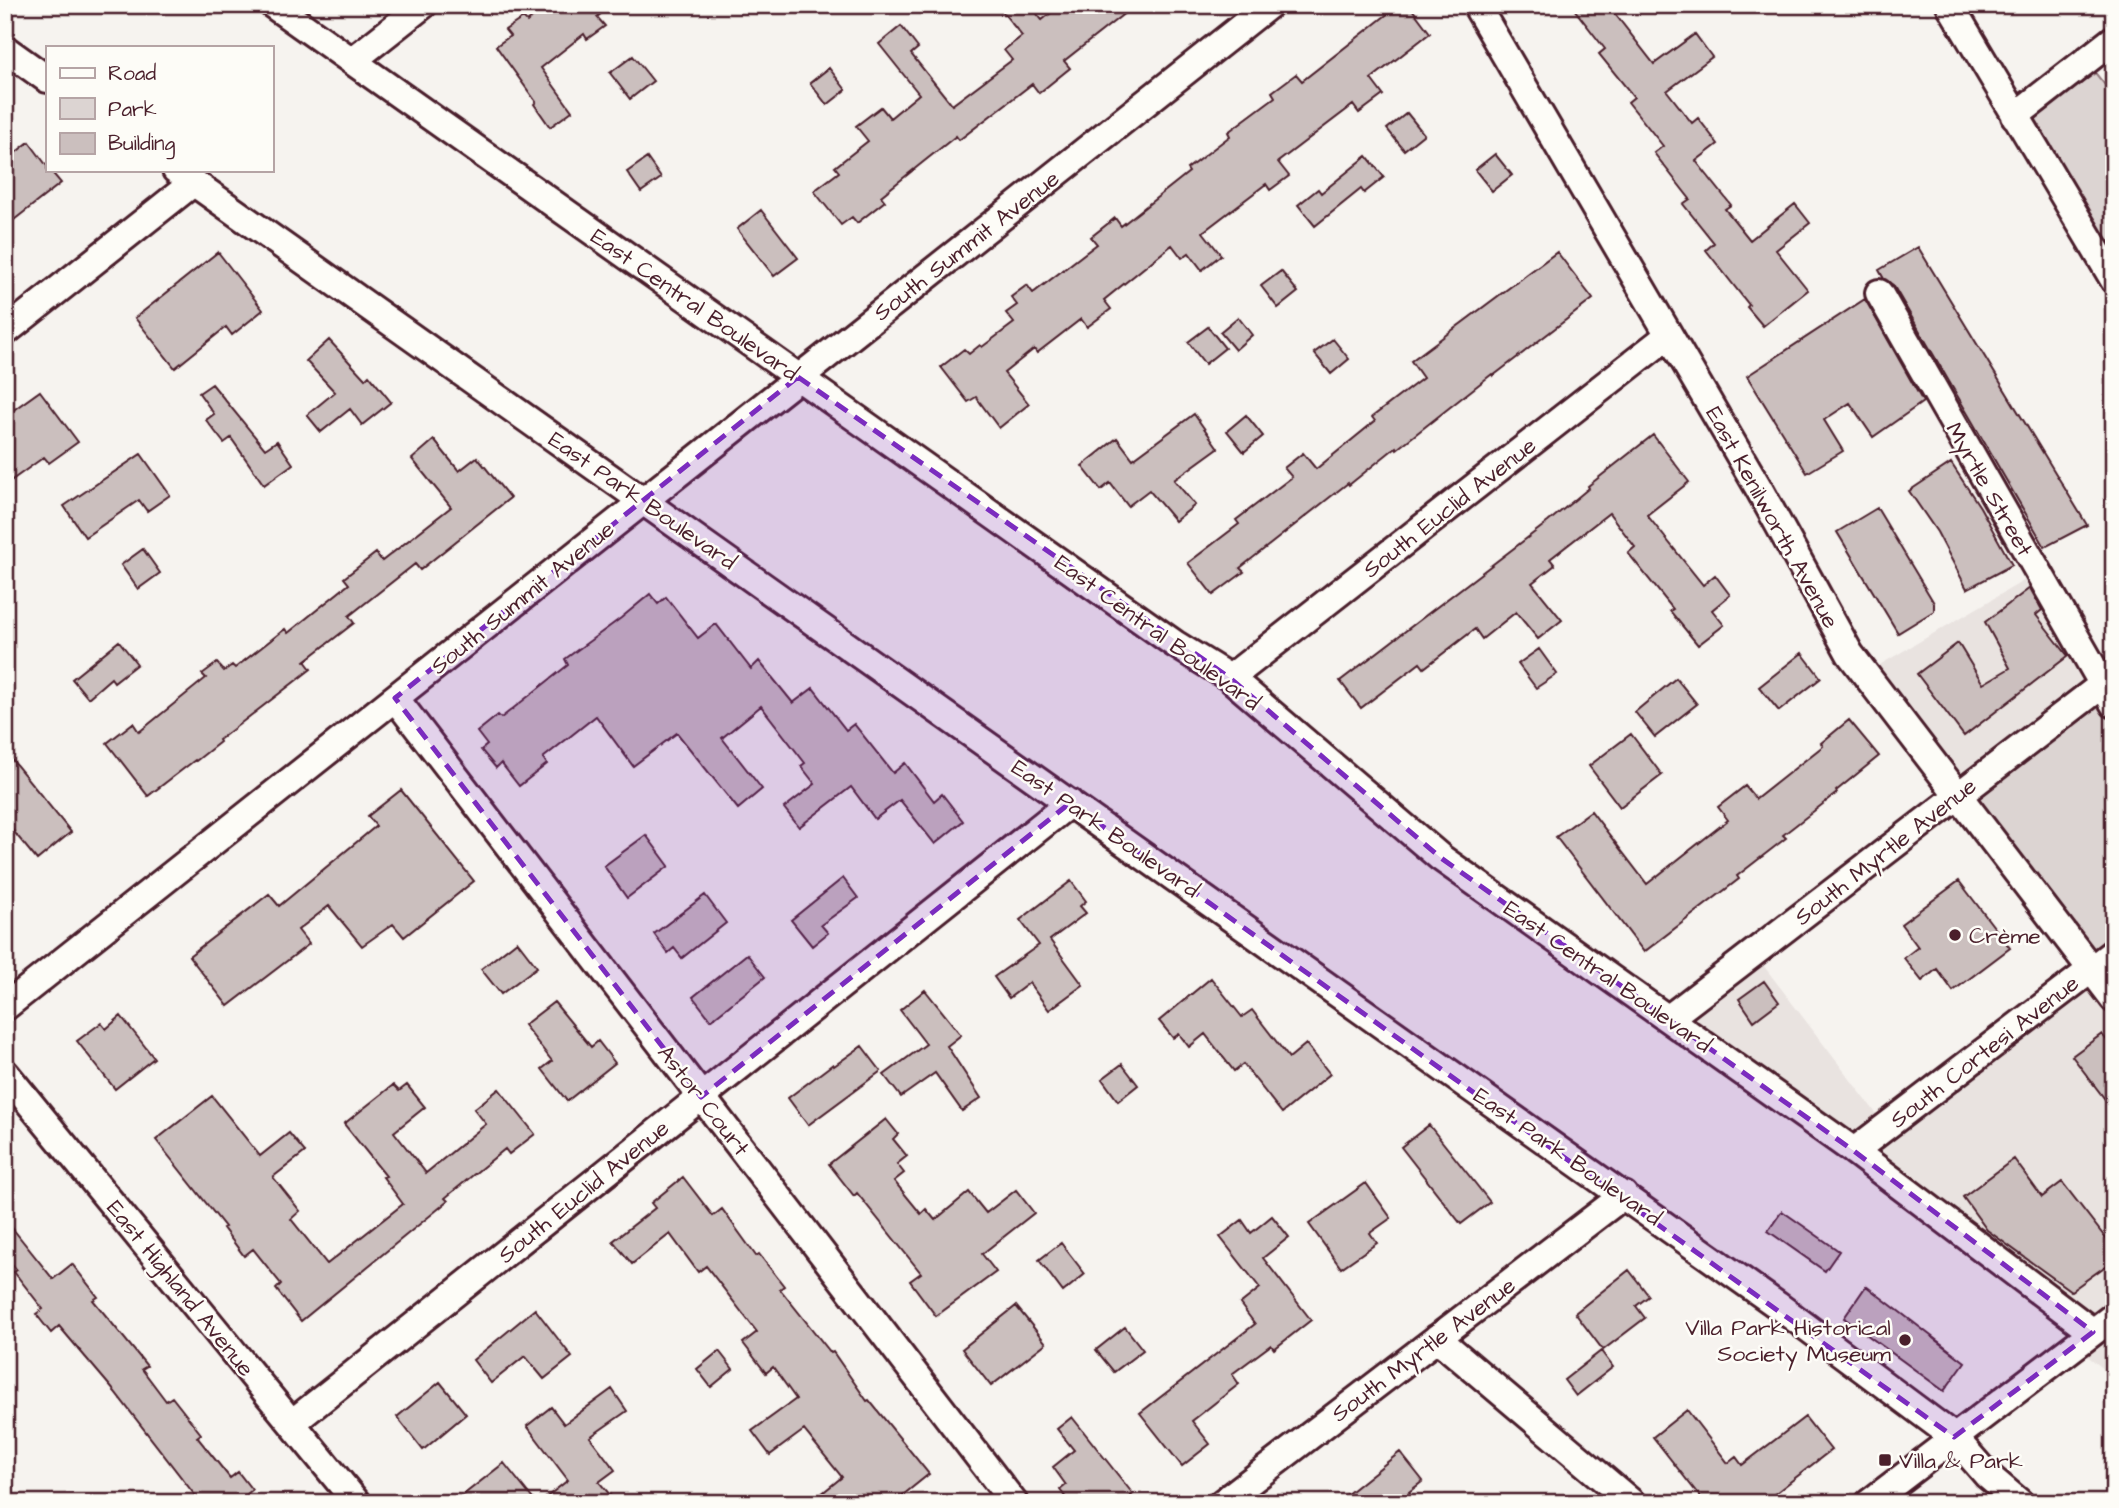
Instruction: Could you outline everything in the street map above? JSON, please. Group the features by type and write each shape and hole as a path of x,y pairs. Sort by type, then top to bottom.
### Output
{"street":[{"name":"East Central Boulevard","path":"273,5 1164,636 1230,678 1441,858 1854,1151 2093,1332"},
{"path":"352,61 423,5"},
{"name":"South Summit Avenue","path":"5,1007 1269,5"},
{"name":"East Kenilworth Avenue","path":"1476,5 1758,487 1850,654 2114,999"},
{"path":"1950,5 2114,280"},
{"path":"2015,116 2114,39"},
{"path":"5,49 46,78"},
{"path":"5,332 185,176"},
{"name":"East Park Boulevard","path":"185,176 1827,1341 1955,1437 1987,1475 2020,1503"},
{"name":"Myrtle Street","path":"1879,293 2108,695"},
{"name":"South Euclid Avenue","path":"1230,678 1668,335"},
{"name":"South Myrtle Avenue","path":"1668,1018 1958,795 2108,695"},
{"name":"Astor Court","path":"395,698 1014,1503"},
{"name":"South Euclid Avenue","path":"292,1423 1070,803"},
{"name":"South Cortesi Avenue","path":"1854,1151 2114,952"},
{"name":"East Highland Avenue","path":"5,1073 357,1503"},
{"name":"South Myrtle Avenue","path":"1222,1503 1624,1195"},
{"path":"1869,1503 2114,1315"},
{"path":"1437,1338 1632,1503"}],"highlighted area":[{"path":"798,377 1230,678 1441,858 1854,1151 2093,1332 1954,1437 1070,803 701,1097 395,698"}],"shaded area":[{"path":"2032,576 2091,683 1953,787 1864,674"},
{"path":"1757,957 1882,1121 1856,1142 1679,1018"},
{"path":"2114,963 2114,1305 2092,1322 1865,1151"},
{"path":"2114,1325 2114,1377 2081,1351"}],"green space":[{"path":"2092,69 2114,96 2114,259 2029,118"},
{"path":"2098,696 2114,718 2114,942 2091,959 1968,797"}],"building":[{"path":"548,5 612,5 597,17 605,26 587,39 584,34 541,68 572,111 550,127 534,104 536,102 496,46 510,36 505,30 523,18 527,22"},
{"path":"997,5 1030,5 1042,20 1061,5 1135,5 1064,61 1070,68 1039,93 1032,84 959,140 956,136 922,163 881,196 885,201 857,223 852,217 841,225 814,191 839,172 835,167 868,141 856,126 881,107 890,118 919,94 879,44 901,26 918,48 911,54 952,105 1012,60 1004,50 1022,36"},
{"path":"1399,5 1409,5 1430,33 1371,79 1383,95 1359,113 1353,105 1278,162 1289,176 1270,190 1266,184 1203,232 1221,255 1202,270 1189,253 1182,258 1172,245 1104,300 1111,309 1087,327 1081,319 1037,353 1034,349 1004,373 1029,404 999,428 976,397 968,402 941,367 964,349 969,354 980,345 982,347 1014,323 1006,313 1017,305 1011,297 1027,285 1033,293 1097,244 1091,237 1115,218 1121,226 1189,172 1187,169 1230,136 1228,132 1275,97 1272,92 1296,74 1302,81"},
{"path":"1571,5 1608,5 1654,64 1695,34 1712,57 1667,91 1692,123 1698,118 1718,144 1696,161 1731,205 1725,209 1750,240 1795,204 1810,223 1776,250 1808,290 1763,326 1706,250 1714,243 1683,204 1690,199 1654,153 1663,146 1628,102 1634,97 1599,54 1605,49"},
{"path":"633,56 653,81 630,99 610,73"},
{"path":"829,68 846,90 827,105 810,83"},
{"path":"1407,113 1424,134 1404,150 1387,129"},
{"path":"29,142 46,165 46,172 52,172 61,183 5,227 5,161"},
{"path":"1495,154 1512,175 1492,191 1475,170"},
{"path":"1367,156 1384,177 1364,193 1361,189 1315,226 1298,205 1318,189 1321,193"},
{"path":"647,158 661,178 641,192 627,172"},
{"path":"761,210 798,258 774,276 737,229"},
{"path":"1918,247 2087,525 2045,547 1893,285 1884,279 1879,270"},
{"path":"218,252 263,310 232,335 226,327 175,368 135,318"},
{"path":"1557,252 1593,299 1397,449 1396,447 1349,485 1348,483 1240,568 1244,572 1213,595 1188,563 1239,524 1236,520 1292,477 1284,468 1303,453 1316,469 1375,421 1372,417 1423,378 1411,361"},
{"path":"1281,271 1298,292 1278,308 1261,286"},
{"path":"1865,299 1923,402 1873,437 1850,403 1824,420 1843,451 1807,473 1747,376"},
{"path":"1238,317 1252,335 1235,350 1220,332"},
{"path":"1208,327 1225,348 1205,364 1188,342"},
{"path":"1333,339 1349,359 1331,374 1314,353"},
{"path":"329,340 365,379 369,375 391,402 362,425 350,409 321,432 307,415 335,392 306,361"},
{"path":"212,384 265,449 277,441 293,464 264,485 231,438 224,443 206,420 214,414 199,393"},
{"path":"40,391 78,442 49,463 44,457 5,485 5,416"},
{"path":"1194,414 1218,448 1174,480 1195,505 1175,521 1149,490 1128,506 1110,483 1101,490 1082,466 1117,438 1133,459"},
{"path":"1246,415 1263,436 1244,452 1227,431"},
{"path":"1653,435 1689,482 1647,515 1703,585 1715,575 1730,595 1712,610 1724,625 1698,645 1628,553 1635,547 1609,513 1550,559 1555,565 1532,583 1562,620 1538,639 1516,612 1482,639 1475,629 1424,668 1420,663 1361,708 1340,681 1548,522 1589,488 1588,486"},
{"path":"434,440 459,471 477,457 510,498 420,570 415,564 349,616 354,623 305,661 311,669 148,796 107,743 133,723 139,732 206,678 202,674 217,663 224,671 232,665 235,668 285,629 288,633 349,584 344,578 376,553 382,561 451,507 412,459"},
{"path":"141,454 170,495 147,511 139,500 85,537 64,506"},
{"path":"1951,463 1980,507 2012,565 1967,589 1937,532 1909,491"},
{"path":"1877,508 1934,603 1934,611 1898,633 1837,532"},
{"path":"143,549 160,573 138,589 121,565"},
{"path":"2030,588 2042,610 2036,615 2068,656 1964,736 1917,674 1958,643 1983,684 2010,668 1985,622"},
{"path":"650,594 658,604 666,597 698,638 716,624 751,669 759,661 793,703 813,688 846,730 854,724 893,773 905,763 934,801 942,794 963,821 935,844 900,800 875,819 851,787 799,827 784,808 815,784 801,766 805,763 761,706 722,738 762,789 738,809 677,733 633,766 596,716 543,758 547,764 519,786 501,763 496,768 481,750 487,745 477,732 498,715 501,718 568,665 565,659"},
{"path":"119,641 137,664 114,682 111,678 88,698 72,679"},
{"path":"1539,649 1557,674 1536,688 1518,664"},
{"path":"1802,653 1821,678 1779,711 1759,687"},
{"path":"1676,678 1697,704 1655,737 1635,712"},
{"path":"1849,720 1879,756 1783,835 1786,838 1737,876 1739,879 1644,952 1556,837 1591,811 1647,884 1728,820 1718,807 1745,786 1756,799 1823,746 1821,743"},
{"path":"1631,734 1662,775 1620,807 1589,766"},
{"path":"5,751 71,832 37,860 5,821"},
{"path":"401,790 474,881 404,937 393,924 362,946 329,906 298,930 309,944 228,1006 189,956 269,894 279,906 376,826 368,816"},
{"path":"646,835 669,866 627,898 604,866"},
{"path":"843,878 858,898 821,925 828,933 812,946 791,920"},
{"path":"1071,881 1086,901 1080,906 1086,913 1050,940 1083,985 1049,1010 1029,983 1009,998 994,977 1039,945 1020,920"},
{"name":"Crème","path":"1959,881 2010,948 1953,991 1937,969 1922,981 1904,958 1918,947 1901,924"},
{"path":"705,895 726,923 682,958 674,948 668,953 654,934"},
{"path":"517,941 537,967 501,994 481,969"},
{"path":"747,954 765,977 711,1020 693,997"},
{"path":"1211,978 1242,1017 1252,1010 1289,1058 1306,1044 1330,1074 1282,1113 1243,1064 1234,1071 1205,1034 1189,1047 1179,1034 1173,1038 1159,1021"},
{"path":"1764,981 1779,1002 1754,1021 1739,999"},
{"path":"925,990 961,1035 947,1046 981,1098 962,1111 935,1073 901,1097 884,1075 926,1044 900,1010"},
{"path":"554,1002 591,1047 598,1041 615,1063 567,1101 542,1069 552,1061 524,1025"},
{"path":"121,1016 154,1058 115,1089 77,1041 101,1023 106,1029"},
{"path":"2102,1034 2114,1050 2114,1111 2072,1056"},
{"path":"862,1046 881,1071 808,1125 788,1098"},
{"path":"1122,1064 1138,1085 1118,1101 1102,1079"},
{"path":"393,1085 399,1091 407,1085 425,1107 394,1132 426,1173 486,1124 474,1109 499,1089 535,1134 509,1154 505,1149 445,1198 448,1201 301,1321 276,1289 281,1284 253,1249 244,1256 223,1228 225,1227 156,1140 212,1096 260,1156 289,1133 305,1152 273,1177 300,1211 291,1219 327,1264 403,1204 383,1177 386,1176 344,1124"},
{"path":"886,1119 898,1134 893,1139 907,1156 897,1164 904,1173 894,1181 921,1214 926,1209 935,1220 969,1192 986,1213 1016,1190 1034,1213 982,1254 996,1272 936,1316 910,1281 921,1273 857,1193 854,1196 829,1164"},
{"path":"1429,1125 1490,1202 1461,1224 1401,1147"},
{"path":"2014,1159 2042,1197 2062,1182 2114,1249 2114,1260 2071,1291 1987,1230 1963,1197"},
{"path":"683,1177 713,1216 722,1209 756,1256 759,1254 784,1286 780,1289 831,1353 833,1352 867,1401 869,1400 929,1474 893,1503 810,1503 842,1477 804,1430 770,1455 752,1431 796,1399 773,1367 766,1373 743,1343 757,1332 706,1266 698,1272 670,1234 632,1264 613,1241 655,1208 651,1203"},
{"path":"1366,1183 1391,1218 1370,1233 1377,1243 1341,1268 1309,1224"},
{"path":"1782,1211 1839,1251 1825,1271 1768,1231"},
{"path":"1272,1216 1289,1237 1263,1258 1311,1320 1274,1349 1271,1345 1232,1374 1239,1384 1192,1421 1210,1444 1182,1466 1140,1413 1255,1324 1240,1304 1260,1288 1220,1237 1242,1220 1251,1233"},
{"path":"5,1219 53,1279 72,1264 98,1297 93,1300 147,1366 142,1369 166,1401 172,1397 201,1434 197,1437 230,1478 238,1472 252,1490 236,1503 201,1503 115,1392 59,1326 51,1333 36,1314 43,1309 5,1256"},
{"path":"1061,1243 1085,1274 1063,1292 1039,1260"},
{"path":"1629,1270 1649,1296 1636,1306 1645,1318 1603,1350 1575,1313"},
{"name":"Villa Park Historical Society Museum","path":"1866,1286 1965,1362 1944,1391 1844,1318"},
{"path":"1016,1306 1046,1343 991,1386 962,1349"},
{"path":"535,1309 572,1357 544,1379 525,1356 491,1383 473,1360"},
{"path":"1125,1327 1143,1350 1114,1372 1096,1350"},
{"path":"719,1351 733,1369 711,1387 697,1369"},
{"path":"1601,1351 1613,1367 1576,1396 1564,1380"},
{"path":"440,1382 466,1414 423,1450 397,1417"},
{"path":"612,1389 627,1411 590,1437 615,1470 599,1482 617,1503 539,1503 568,1480 527,1426 551,1407 564,1424"},
{"path":"1687,1410 1728,1463 1736,1457 1742,1465 1805,1417 1831,1450 1763,1503 1705,1503 1653,1437"},
{"path":"1072,1417 1133,1494 1122,1503 1070,1503 1060,1490 1066,1485 1053,1467 1074,1450 1057,1429"},
{"path":"1400,1452 1423,1481 1409,1492 1418,1503 1336,1503"},
{"path":"504,1463 536,1503 453,1503"}],"place":[{"name":"Crème","path":"1955,935"},
{"name":"Villa Park Historical Society Museum","path":"1905,1340"},
{"name":"Villa & Park","path":"1885,1460"}]}
